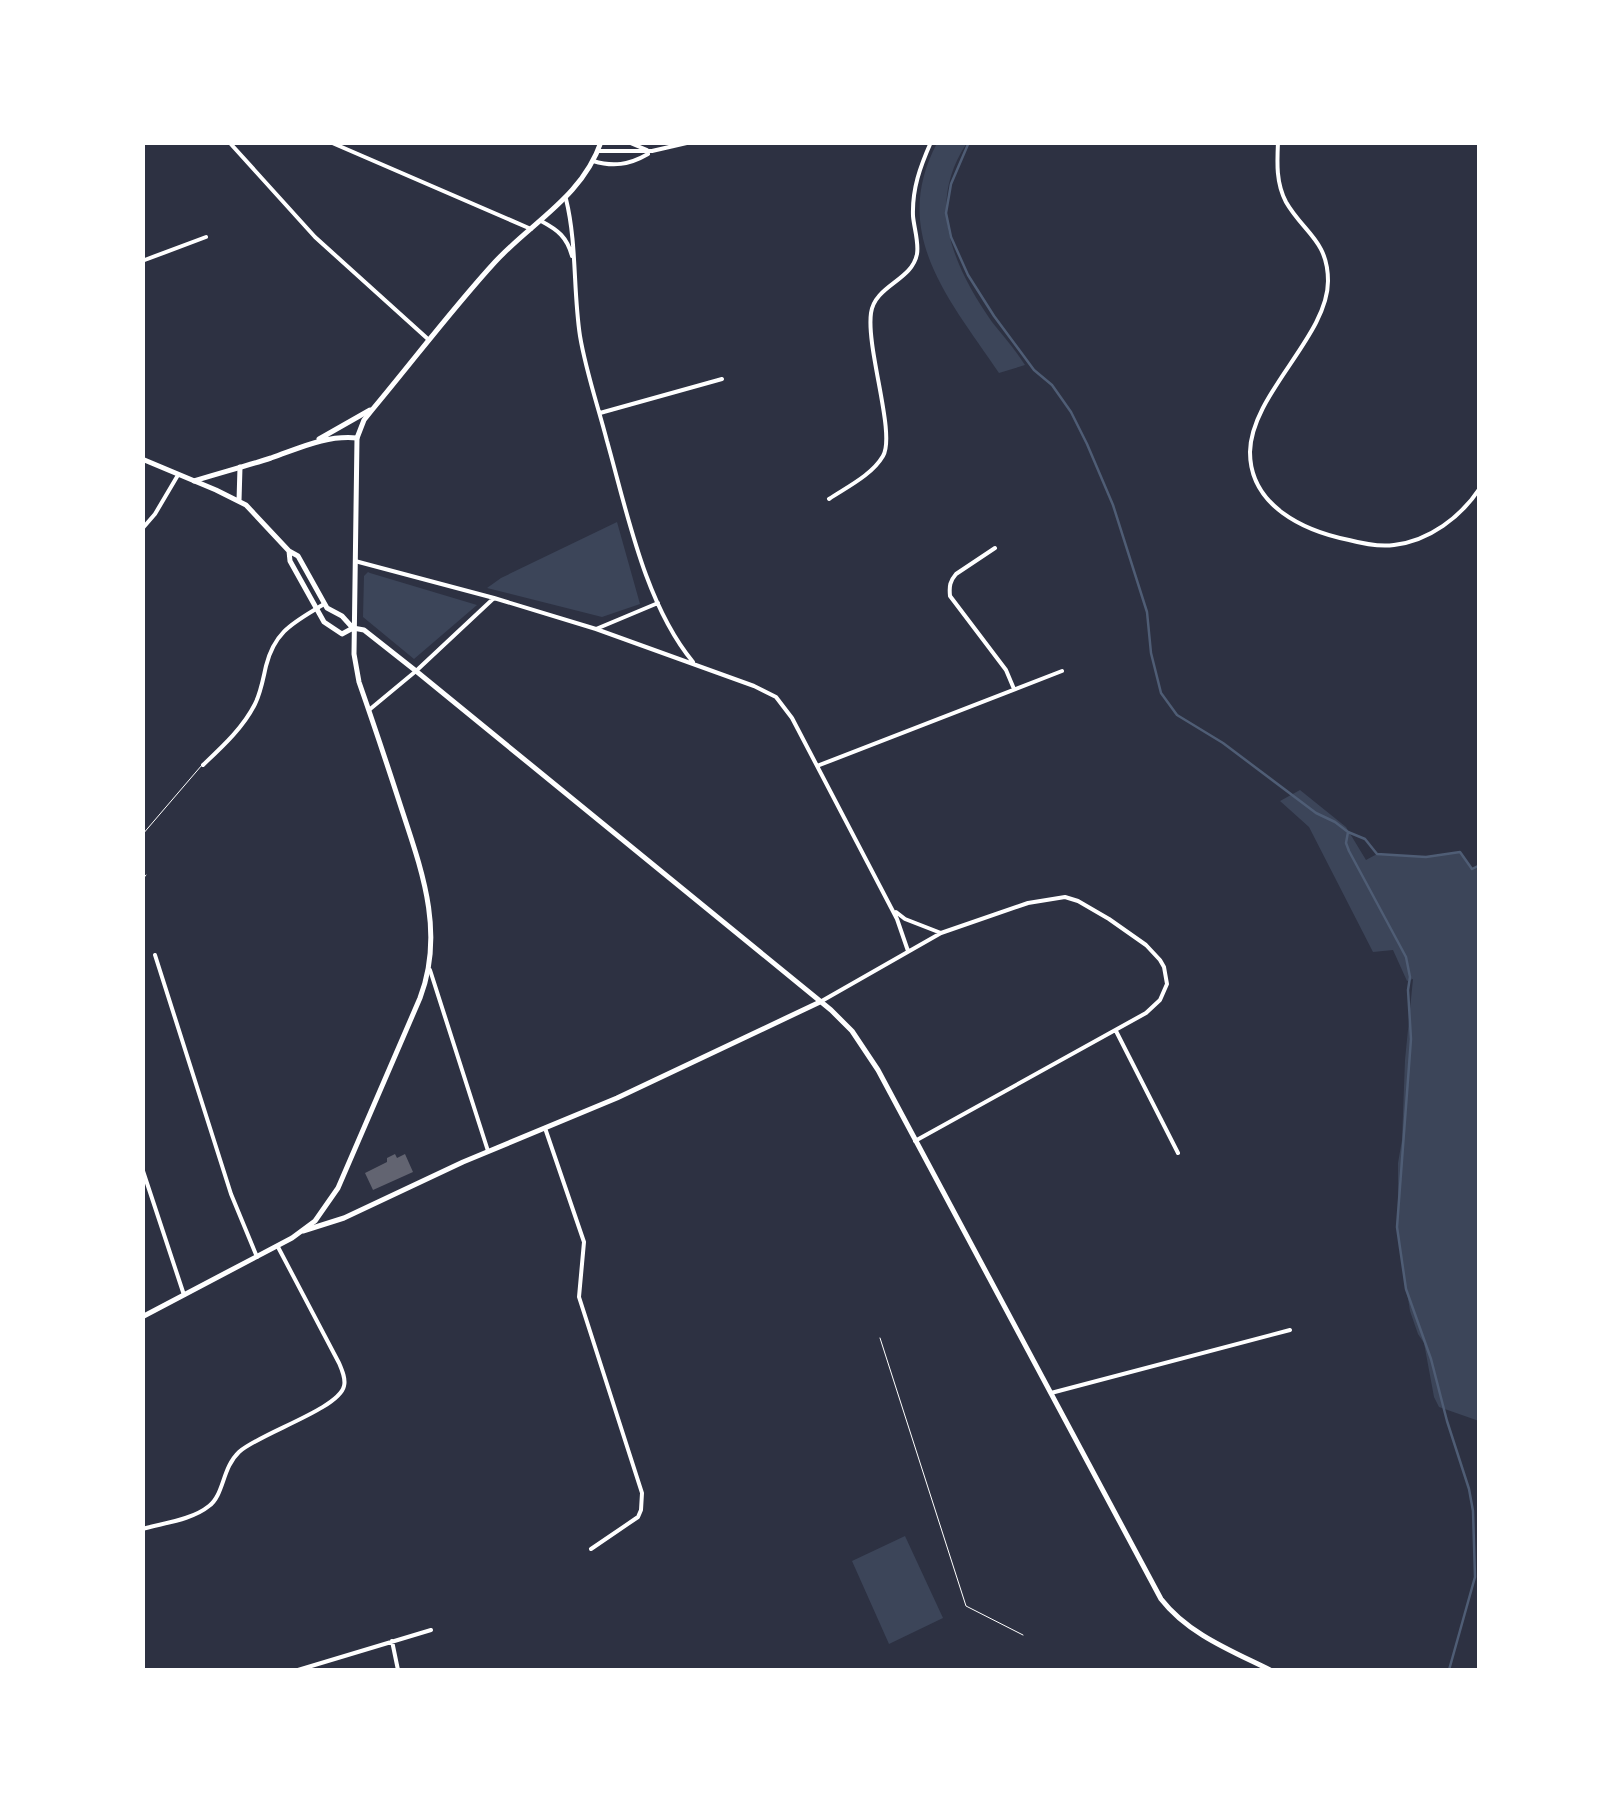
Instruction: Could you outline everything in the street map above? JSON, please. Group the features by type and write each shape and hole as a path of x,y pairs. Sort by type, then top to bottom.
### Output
{"street":[{"path":"229,142 315,238 430,340"},
{"path":"330,142 531,229"},
{"path":"142,1317 277,1246 323,1213 338,1188 420,998 429,969 432,936 426,886 355,666 356,438 364,420 492,265 582,180 601,142"},
{"path":"628,142 652,151"},
{"path":"598,150 652,151 690,142"},
{"path":"829,498 874,468 886,452 887,434 873,360 870,316 877,297 907,272 916,257 914,186 930,142"},
{"path":"1278,142 1281,188 1288,205 1318,242 1328,282 1322,308 1254,427 1250,452 1260,488 1277,509 1301,526 1326,536 1385,546 1414,541 1438,529 1459,514 1480,488"},
{"path":"592,161 617,165 652,151"},
{"path":"566,198 573,234 580,337 600,413 658,603 697,665"},
{"path":"541,220 562,234 573,261"},
{"path":"142,261 206,237"},
{"path":"600,413 722,379"},
{"path":"316,441 372,410"},
{"path":"194,481 316,441 356,438"},
{"path":"142,460 239,501 256,514 298,556 330,610 353,628 364,630 416,671 842,1020 863,1045 1163,1602 1195,1631 1270,1670"},
{"path":"239,501 240,467"},
{"path":"142,529 178,475"},
{"path":"1474,497 1480,501"},
{"path":"994,548 956,574 951,580 950,596 1006,670 1014,689"},
{"path":"289,551 290,560 324,622 345,634 353,628"},
{"path":"354,561 596,629 776,697 792,718 892,908 908,951"},
{"path":"298,575 306,570"},
{"path":"369,710 494,598"},
{"path":"596,629 658,603"},
{"path":"203,765 252,710 276,638 293,622 324,604"},
{"path":"817,766 1062,671"},
{"path":"303,1231 344,1218 488,1151 617,1098 820,1002 941,933 988,916 1039,900 1065,897 1086,904 1160,960 1167,984 1160,1000 1146,1013 915,1141"},
{"path":"892,908 905,919 941,933"},
{"path":"155,955 231,1194 257,1257"},
{"path":"429,969 488,1151"},
{"path":"1116,1031 1178,1153"},
{"path":"545,1128 584,1242 579,1297 642,1493 638,1517 592,1549"},
{"path":"142,1168 184,1295"},
{"path":"142,1528 192,1515 212,1504 227,1466 241,1450 328,1404 342,1391 345,1382 339,1364 277,1246"},
{"path":"1052,1393 1290,1330"},
{"path":"298,1670 431,1630"},
{"path":"392,1641 398,1670"}],"lane":[{"path":"142,834 203,765"},
{"path":"142,880 146,875"}],"path":[{"path":"880,1338 966,1606 1022,1634"}],"shaded area":[{"path":"937,143 967,143 954,166 948,189 946,212 956,258 978,301 1025,365 999,373 945,292 932,265 923,237 920,207 924,176"},
{"path":"617,522 640,604 602,617 487,588 501,578"},
{"path":"368,572 477,605 414,659 363,617 364,576"},
{"path":"1300,790 1346,827 1366,860 1377,854 1426,857 1459,852 1472,869 1479,865 1479,1421 1439,1407 1434,1397 1424,1343 1410,1311 1398,1236 1398,1163 1413,979 1407,981 1393,950 1373,952 1309,827 1280,801"},
{"path":"905,1536 943,1618 889,1644 852,1561"}],"building":[{"path":"395,1154 397,1158 405,1154 413,1172 373,1190 365,1173"}],"waterway":[{"path":"969,142 951,184 946,213 951,237 968,275 994,316 1034,370 1052,385 1087,444 1113,505 1147,612 1151,653 1161,693 1177,715 1348,832 1349,851 1406,957 1411,1039 1397,1227 1406,1289 1431,1359 1473,1511 1475,1577 1449,1670"},
{"path":"1348,832 1365,839 1377,854 1426,857 1460,852 1472,869 1480,865"}]}
